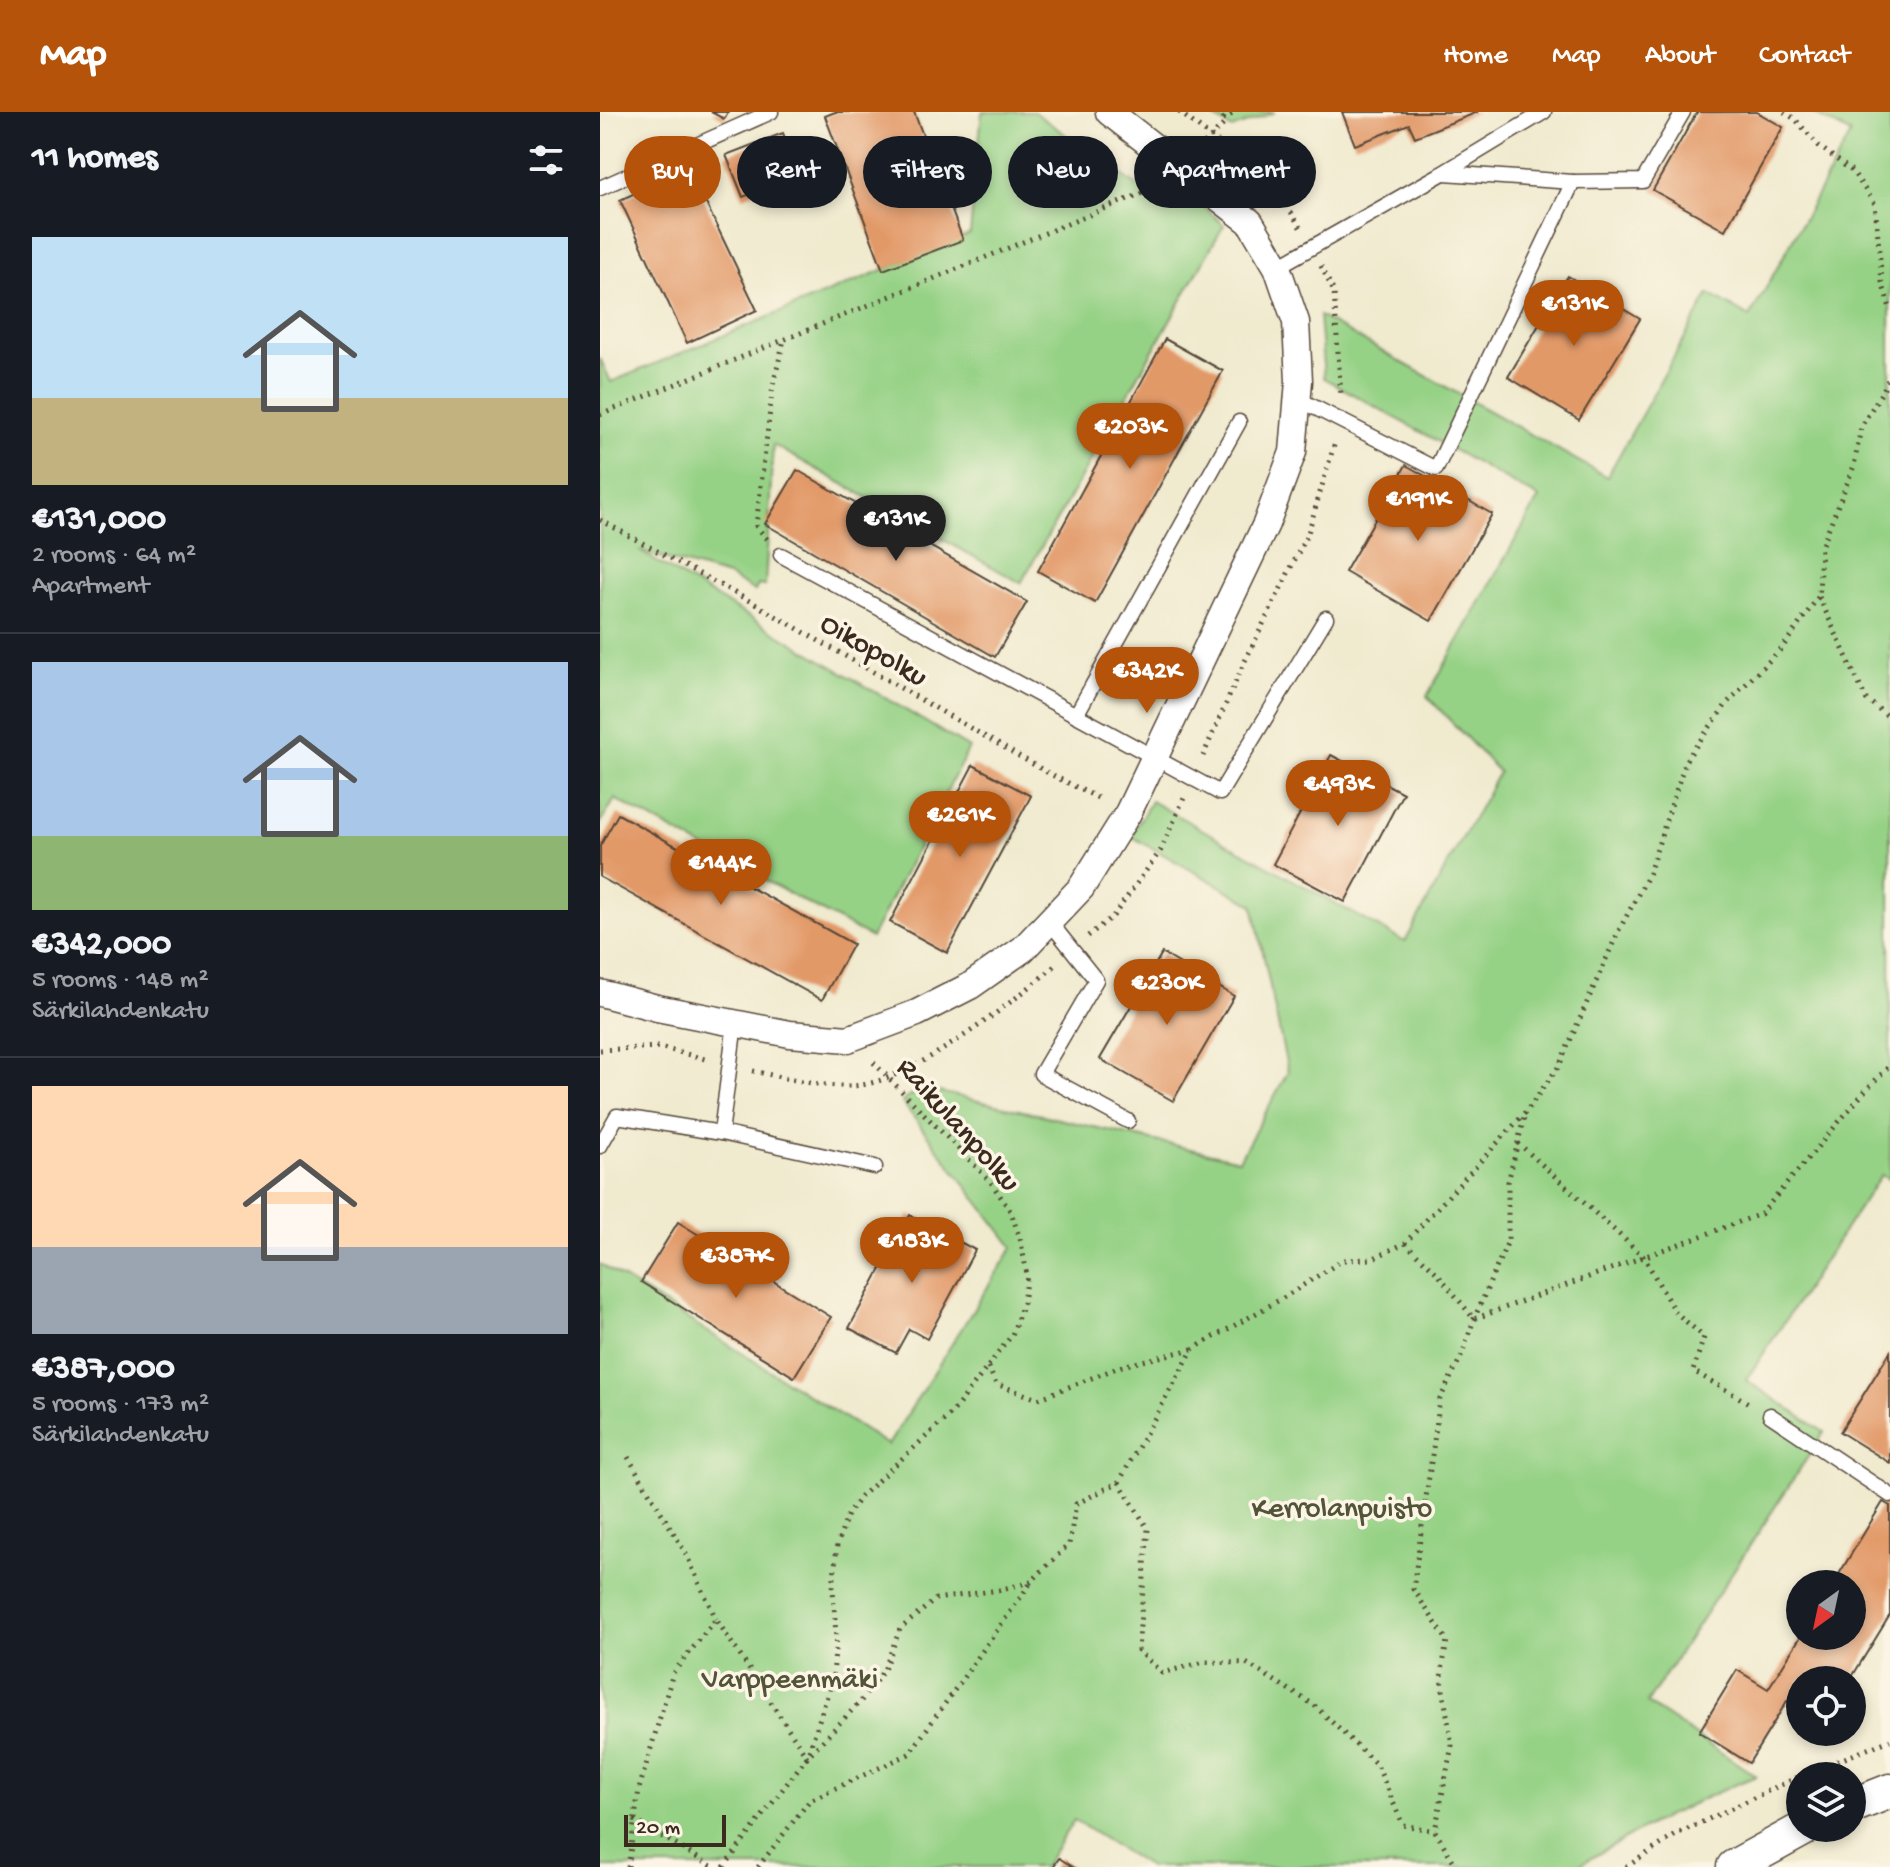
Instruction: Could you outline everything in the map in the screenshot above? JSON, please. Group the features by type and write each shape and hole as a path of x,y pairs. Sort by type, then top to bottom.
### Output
{"street":[{"path":"1109,112 1141,136"},
{"path":"600,993 657,1008 790,1034 848,1039 917,1013 970,986 1023,949 1081,888 1128,813 1266,524 1293,452 1299,381 1296,322 1277,267 1250,222 1233,208"},
{"path":"1866,1800 1890,1791"},
{"path":"1734,1867 1786,1838"}],"lane":[{"path":"600,188 771,112"},
{"path":"1277,267 1544,112"},
{"path":"1443,173 1573,182 1643,181 1683,112"},
{"path":"1298,399 1436,469 1573,182"},
{"path":"1076,715 1239,422"},
{"path":"781,555 1220,793 1326,618"},
{"path":"1049,921 1096,980 1041,1074 1128,1121"},
{"path":"721,1133 735,1023"},
{"path":"600,1146 617,1116 721,1133 875,1167"},
{"path":"1770,1415 1890,1495"}],"path":[{"path":"1212,136 1224,124 1223,115 1236,112"},
{"path":"1784,112 1795,119 1819,146 1853,172 1875,204 1882,282 1890,308"},
{"path":"600,415 1134,199"},
{"path":"781,555 756,526 766,430 784,340"},
{"path":"1890,374 1861,427 1854,466 1821,547 1819,596 1866,699 1890,718"},
{"name":"Oikopolku","path":"600,520 755,604 1050,774 1128,813"},
{"path":"988,1366 996,1384 1038,1399 1122,1366 1193,1349 1343,1260 1372,1259 1405,1243 1525,1113 1559,1066 1618,932 1648,876 1686,760 1728,702 1782,648 1819,596"},
{"name":"Raikulanpolku","path":"724,1867 807,1757 833,1678 836,1636 833,1589 837,1545 848,1514 861,1496 952,1413 1012,1335 1023,1303 1027,1275 1011,1212 990,1181 892,1078 848,1039"},
{"path":"1474,1319 1761,1214 1890,1065"},
{"path":"1457,1867 1435,1831 1452,1745 1441,1678 1447,1640 1413,1589 1440,1399 1462,1355 1508,1241 1508,1182 1525,1113"},
{"path":"1518,1143 1644,1257 1674,1311 1704,1337 1693,1371 1770,1415"},
{"path":"1405,1243 1438,1274 1474,1319"},
{"path":"758,1867 810,1800 909,1754 1031,1582 1069,1544 1076,1504 1119,1482 1193,1349"},
{"path":"628,1457 685,1552 716,1619 807,1757 861,1701 884,1670 900,1629 936,1599 1031,1582"},
{"path":"1119,1482 1148,1529 1138,1650 1162,1673 1204,1662 1246,1663 1314,1705 1377,1765 1403,1825 1435,1831"},
{"path":"628,1867 639,1789 673,1673 716,1619"},
{"path":"1835,1762 1890,1740"},
{"path":"1626,1867 1679,1833 1786,1783"},
{"path":"634,1820 713,1867"}],"green space":[{"path":"982,112 1034,112 1067,136 1008,136 1008,208 1118,208 1118,172 1134,184 1134,208 1205,208 1224,225 1021,583 773,445 765,586 758,585 755,591 728,576 639,551 969,748 871,938 615,799 600,824 600,358 611,382 970,234 973,208 992,208 992,136 980,136"},
{"path":"1206,112 1275,112 1232,129"},
{"name":"Kerrolanpuisto","path":"1811,112 1890,112 1890,1180 1881,1175 1746,1380 1824,1432 1647,1703 1756,1776 1664,1818 1576,1867 1149,1867 1074,1820 1044,1867 600,1867 600,1264 888,1445 1013,1247 902,1102 922,1088 1239,1160 1288,1072 1253,905 1131,836 1151,801 1405,942 1499,772 1427,696 1539,498 1324,378 1319,316 1607,477 1709,294 1750,317 1851,134"}],"building":[{"path":"711,112 728,112 724,119"},
{"path":"835,112 914,112 923,136 863,136 863,208 951,208 963,240 883,270 847,174 847,136 833,136 825,116"},
{"path":"1342,112 1478,112 1415,137 1409,124 1355,145"},
{"path":"1697,112 1757,112 1783,127 1725,230 1653,190"},
{"path":"737,151 737,182 726,155"},
{"path":"624,198 624,208 708,208 757,310 687,343 620,200"},
{"path":"1568,276 1640,319 1579,420 1508,377"},
{"path":"1165,339 1223,371 1095,603 1038,571"},
{"path":"1406,465 1492,514 1431,621 1345,572"},
{"path":"797,470 1027,602 995,657 765,524"},
{"path":"1331,755 1403,793 1345,902 1273,864"},
{"path":"973,765 1031,796 947,953 890,922"},
{"path":"618,814 853,944 822,1000 600,877 600,846"},
{"path":"1162,953 1234,996 1173,1101 1100,1059"},
{"path":"910,1215 975,1250 927,1339 909,1329 896,1353 849,1328"},
{"path":"678,1222 831,1317 794,1377 641,1282"},
{"path":"1890,1352 1890,1463 1840,1432"},
{"path":"1883,1502 1890,1506 1890,1615 1859,1666 1786,1666 1786,1703 1749,1763 1699,1732 1737,1670 1768,1689 1792,1650 1866,1650 1866,1570 1842,1570"},
{"path":"1059,1858 1073,1867 1053,1867"}],"park label":[{"name":"Varppeenmäki","path":"790,1677"}]}
